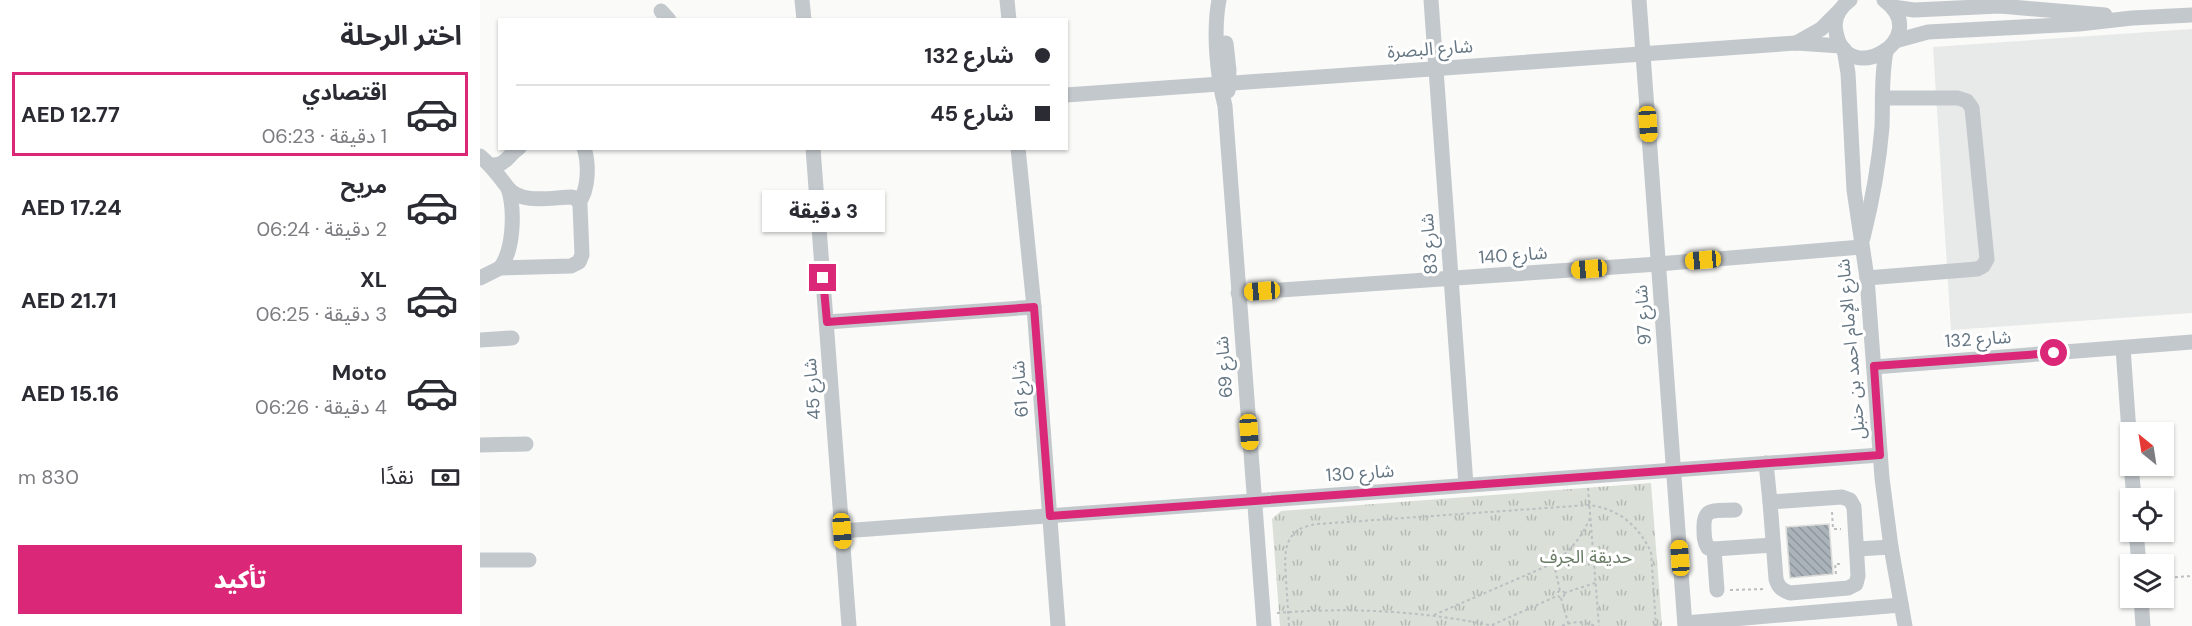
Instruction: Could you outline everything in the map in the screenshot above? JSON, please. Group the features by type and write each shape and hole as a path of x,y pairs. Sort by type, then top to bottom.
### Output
{"street":[{"path":"802,0 804,18"},
{"path":"1007,0 1009,18"},
{"name":"شارع 69","path":"1219,0 1217,19 1225,83 1238,293 1263,620"},
{"name":"شارع 83","path":"1431,0 1466,485"},
{"name":"شارع 97","path":"1639,0 1685,625"},
{"path":"1888,2 1914,9 2010,6 2132,18"},
{"name":"شارع الإمام احمد بن حنبل","path":"1861,247 1878,157 1883,72 1899,27 1896,14 1888,2"},
{"name":"شارع البصرة","path":"1796,43 1821,29 1847,3"},
{"name":"شارع الإمام احمد بن حنبل","path":"1847,3 1835,24 1838,39 1843,47 1849,85 1854,190 1867,278 1880,455 1891,547 1905,626"},
{"path":"1891,46 1928,32 2192,15"},
{"name":"شارع البصرة","path":"1068,95 1796,43 1843,47 1850,54 1872,58 1891,46"},
{"path":"1867,278 1977,269 1987,260 1970,104 1958,98 1883,98"},
{"path":"485,160 496,165 505,162 517,150"},
{"path":"480,278 500,268 571,266 579,262 582,255 579,202 586,185 584,150"},
{"name":"شارع 45","path":"813,150 849,626"},
{"name":"شارع 61","path":"1018,150 1034,307 1058,626"},
{"path":"485,160 508,188 524,198 572,197 579,202"},
{"path":"500,268 510,247 512,206 508,188"},
{"name":"شارع 140","path":"1238,293 1658,264 1861,247"},
{"path":"827,322 1034,307"},
{"path":"480,340 512,338"},
{"name":"شارع 132","path":"1874,366 2192,342"},
{"path":"2123,348 2128,422"},
{"path":"480,445 526,444"},
{"name":"شارع 130","path":"842,531 1880,455"},
{"path":"1766,463 1776,579 1781,588 1790,593 1848,588 1856,584 1858,576 1853,503 1846,498 1832,497 1770,502"},
{"path":"1735,510 1710,511 1704,516 1705,542 1708,548 1773,545"},
{"path":"1857,556 1891,547"},
{"path":"1714,549 1717,590"},
{"path":"480,560 529,560"},
{"path":"1685,625 1901,605"},
{"path":"2142,608 2143,626"}],"path":[{"path":"1587,477 1599,626"},
{"path":"1832,497 1833,529 1856,529"},
{"path":"1289,626 1284,552 1296,532 1310,525 1589,505 1605,507 1626,518 1647,542 1651,552 1656,626"},
{"path":"1434,615 1554,563 1579,539 1590,518"},
{"path":"1837,589 1835,564 1857,556"},
{"path":"1554,563 1560,591 1559,597 1569,624"},
{"path":"2174,577 2192,576"},
{"path":"1263,620 1288,612 1351,610 1434,615 1493,626 1564,593 1595,583"},
{"path":"1717,590 1781,588"},
{"path":"1560,591 1564,593"},
{"path":"1562,626 1581,622 1595,626"}],"shaded area":[{"path":"2192,29 2192,313 1951,330 1933,47"}],"green space":[{"name":"حديقة الجرف","path":"1651,483 1662,626 1280,626 1272,519 1281,511"}],"building":[{"path":"1829,524 1833,574 1790,578 1786,527"}],"route":[{"path":"823,278 827,322 1034,307 1050,516 1880,455 1874,366 2054,353"}]}
